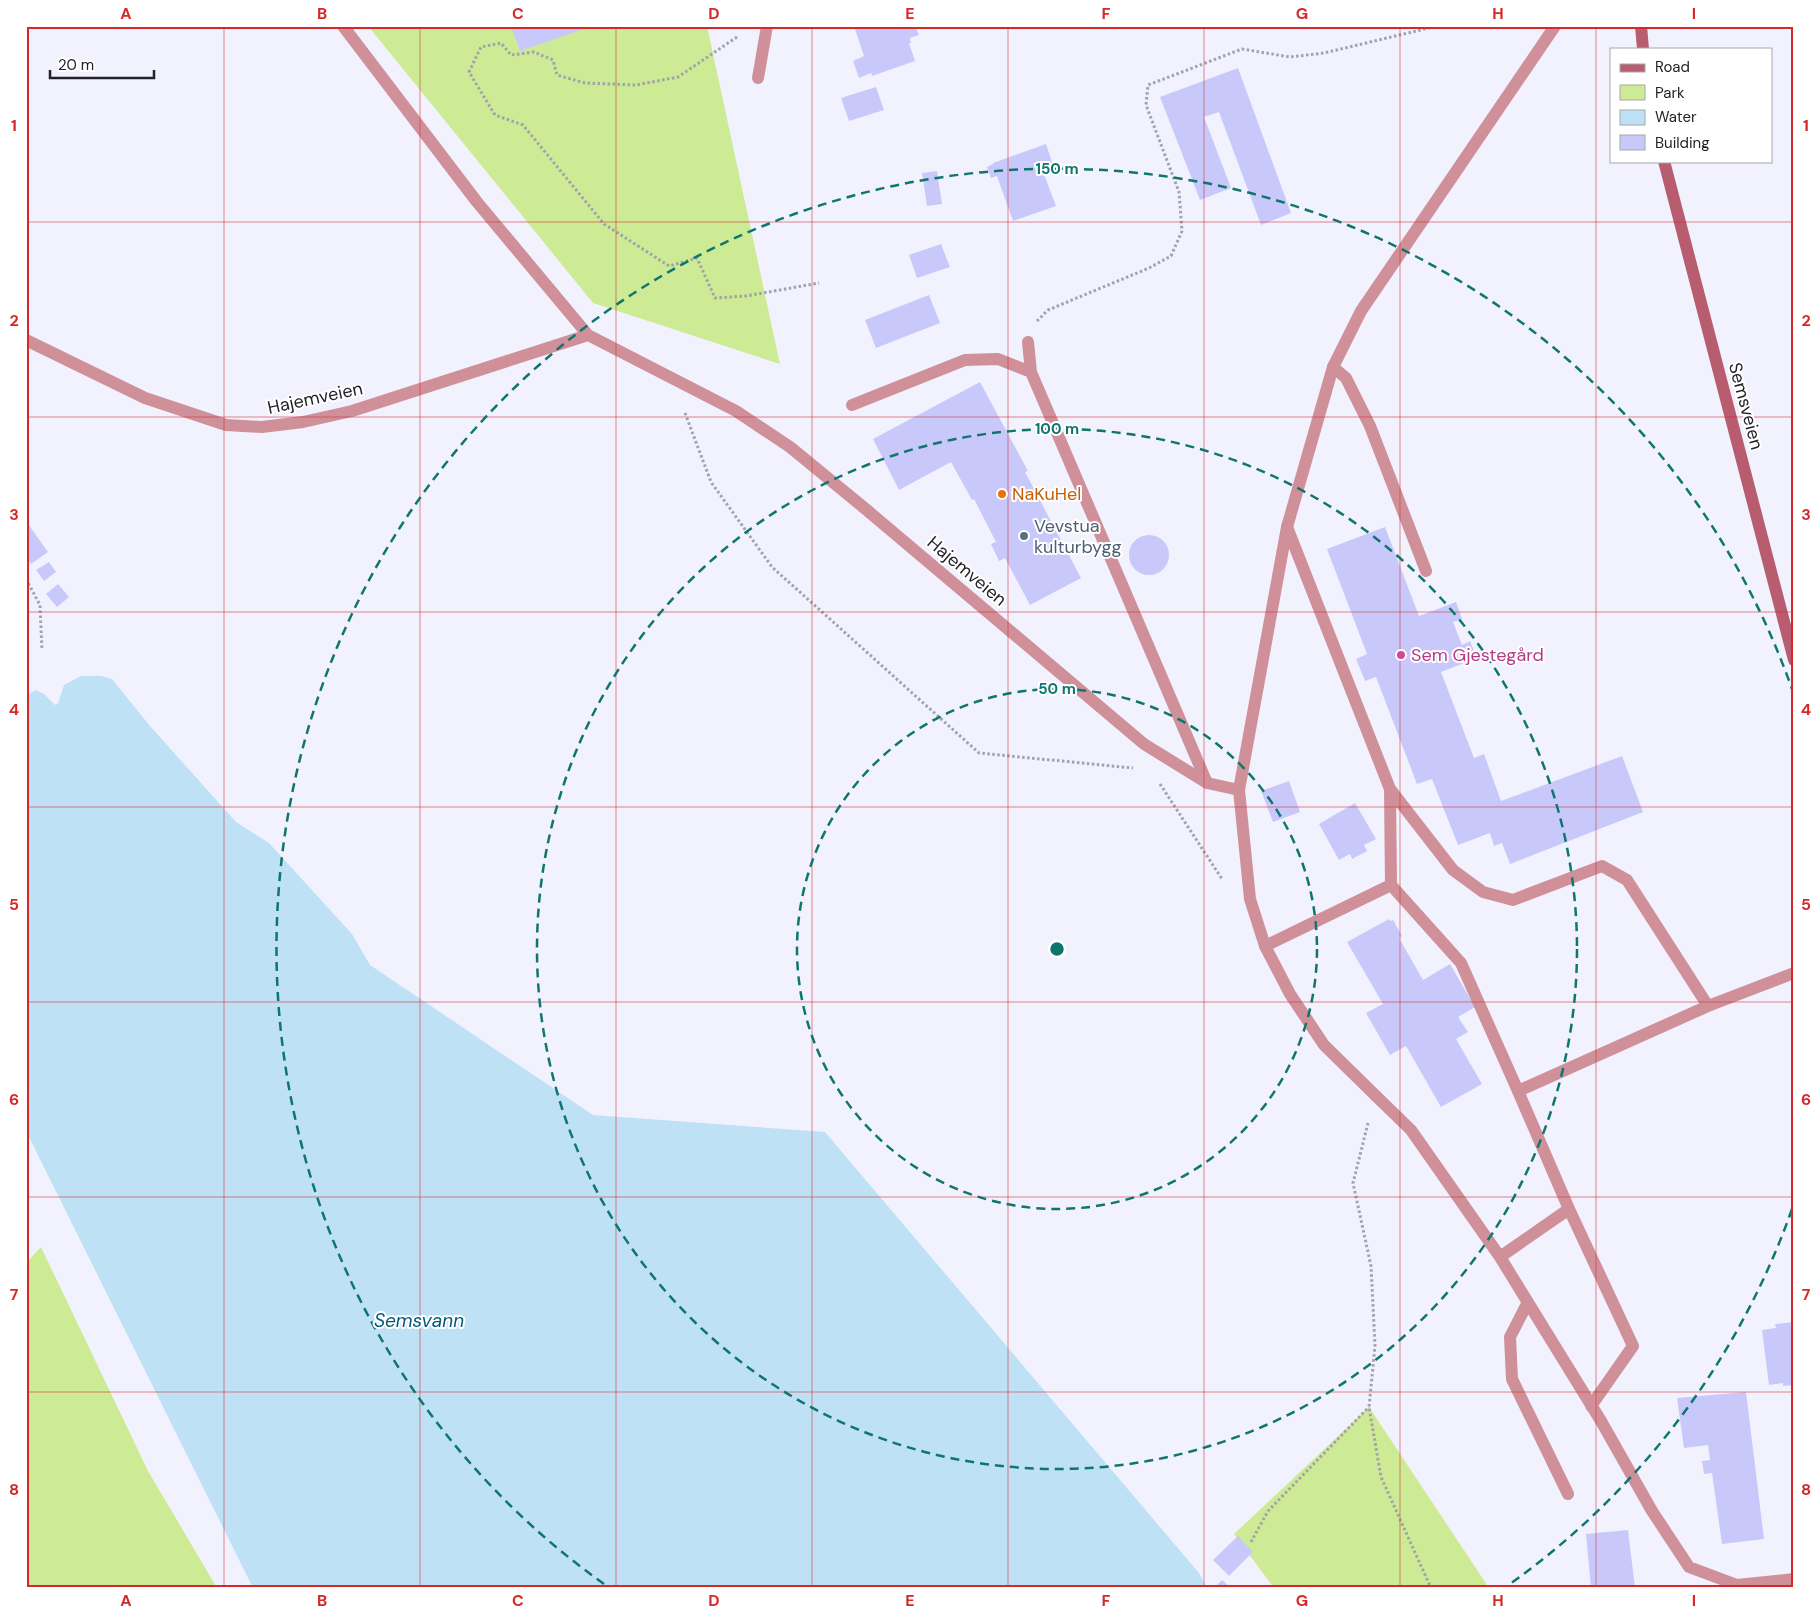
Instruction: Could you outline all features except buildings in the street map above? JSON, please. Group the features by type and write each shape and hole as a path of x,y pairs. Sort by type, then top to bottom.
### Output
{"main road":[{"path":"1641,26 1643,48"},
{"name":"Semsveien","path":"1664,162 1794,660"}],"street":[{"path":"343,26 477,202 588,335"},
{"path":"758,78 767,26"},
{"path":"1556,26 1361,311 1334,367 1287,526 1239,790 1250,899 1265,946 1290,994 1324,1045 1411,1130 1500,1257 1591,1406 1652,1511 1689,1567 1737,1585 1794,1579"},
{"name":"Hajemveien","path":"26,340 145,398 226,425 262,427 303,422 352,411 588,335 736,411 790,447 876,517 1144,744 1207,783 1239,790"},
{"path":"1028,342 1031,372 1207,783"},
{"path":"852,405 965,360 998,358 1031,372"},
{"path":"1334,367 1346,378 1370,426 1426,571"},
{"path":"1287,526 1390,789 1453,870 1483,892 1513,900 1602,866 1627,880 1708,1006"},
{"path":"1390,789 1391,885 1461,963 1569,1210 1633,1346 1591,1406"},
{"path":"1265,946 1391,885"},
{"path":"1518,1091 1708,1006 1794,973"},
{"path":"1500,1257 1569,1210"},
{"path":"1528,1302 1510,1337 1512,1380 1568,1494"}],"path":[{"path":"1028,342 1034,324 1048,310 1149,268 1172,256 1182,231 1179,192 1146,105 1148,85 1242,49 1290,57 1324,53 1433,27"},
{"path":"736,37 678,77 636,85 585,83 558,75 552,60 534,52 511,55 501,43 481,47 469,72 495,115 523,125 604,224 669,266 697,258 715,298 746,296 819,283"},
{"path":"672,377 711,482 772,567 979,753 1142,769"},
{"path":"26,579 40,605 42,650"},
{"path":"1157,778 1227,887"},
{"path":"1376,1096 1363,1138 1353,1182 1371,1266 1375,1346 1369,1407 1382,1477 1431,1588"},
{"path":"1251,1542 1268,1511 1369,1407"}],"green space":[{"path":"368,26 707,26 780,364 593,303"},
{"path":"41,1247 148,1471 217,1588 26,1588 26,1263"},
{"path":"1369,1407 1489,1588 1274,1588 1234,1534"}],"water":[{"name":"Semsvann","path":"81,676 101,676 112,679 150,726 236,822 269,843 352,934 370,965 593,1115 825,1132 1199,1573 1207,1588 253,1588 26,1131 26,697 35,690 44,694 55,705 58,703 64,685"}],"place":[{"name":"NaKuHel","path":"1002,494"},
{"name":"Vevstua kulturbygg","path":"1024,536"},
{"name":"Sem Gjestegård","path":"1401,655"}]}
